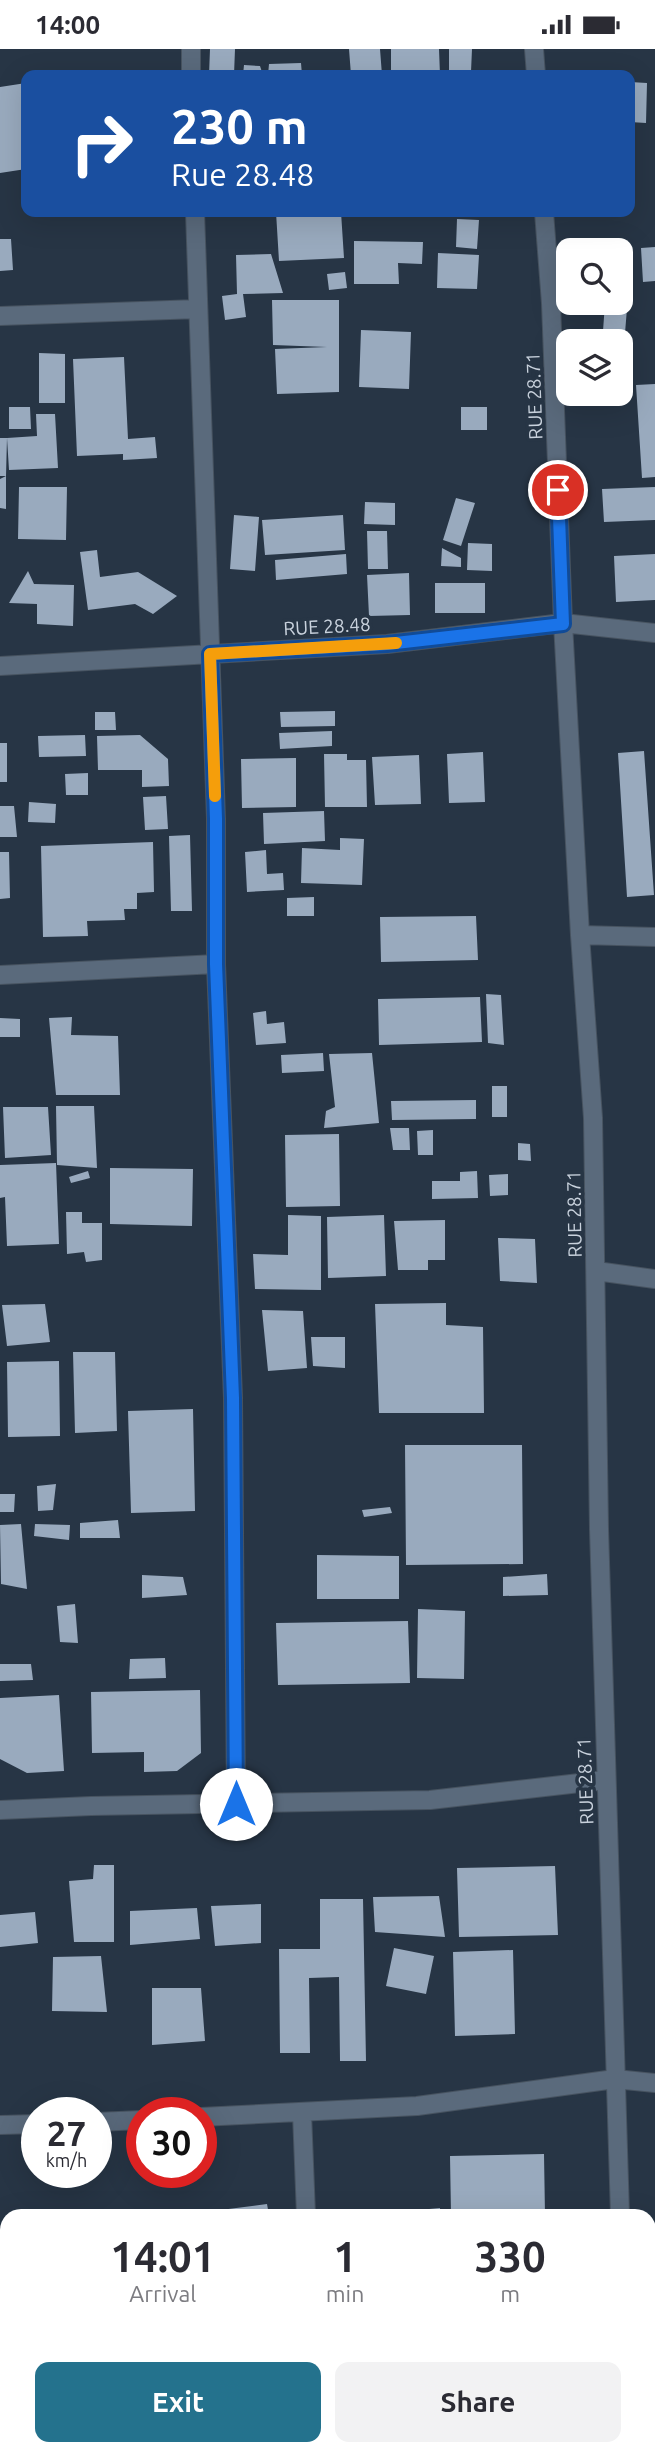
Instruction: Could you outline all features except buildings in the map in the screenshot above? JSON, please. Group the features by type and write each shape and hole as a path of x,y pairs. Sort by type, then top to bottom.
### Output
{"street":[{"path":"191,49 191,70"},
{"path":"534,49 536,70"},
{"path":"195,217 216,819 216,964 233,1398 236,1804"},
{"name":"RUE 28.71","path":"544,217 551,303 563,624 579,935 593,1118 599,1529 620,2209"},
{"path":"0,316 198,309"},
{"name":"RUE 28.48","path":"0,666 387,644 563,624 655,633"},
{"path":"579,935 655,937"},
{"path":"0,975 216,964"},
{"path":"596,1271 655,1279"},
{"path":"0,1810 430,1800 606,1780"},
{"path":"217,2116 417,2106 615,2079 655,2083"},
{"path":"302,2113 306,2209"},
{"path":"0,2125 21,2124"}],"slow traffic":[{"path":"215,796 210,654 396,643"}],"route":[{"path":"236,1804 233,1398 216,964 216,819 210,654 387,644 563,624 558,490"}]}
